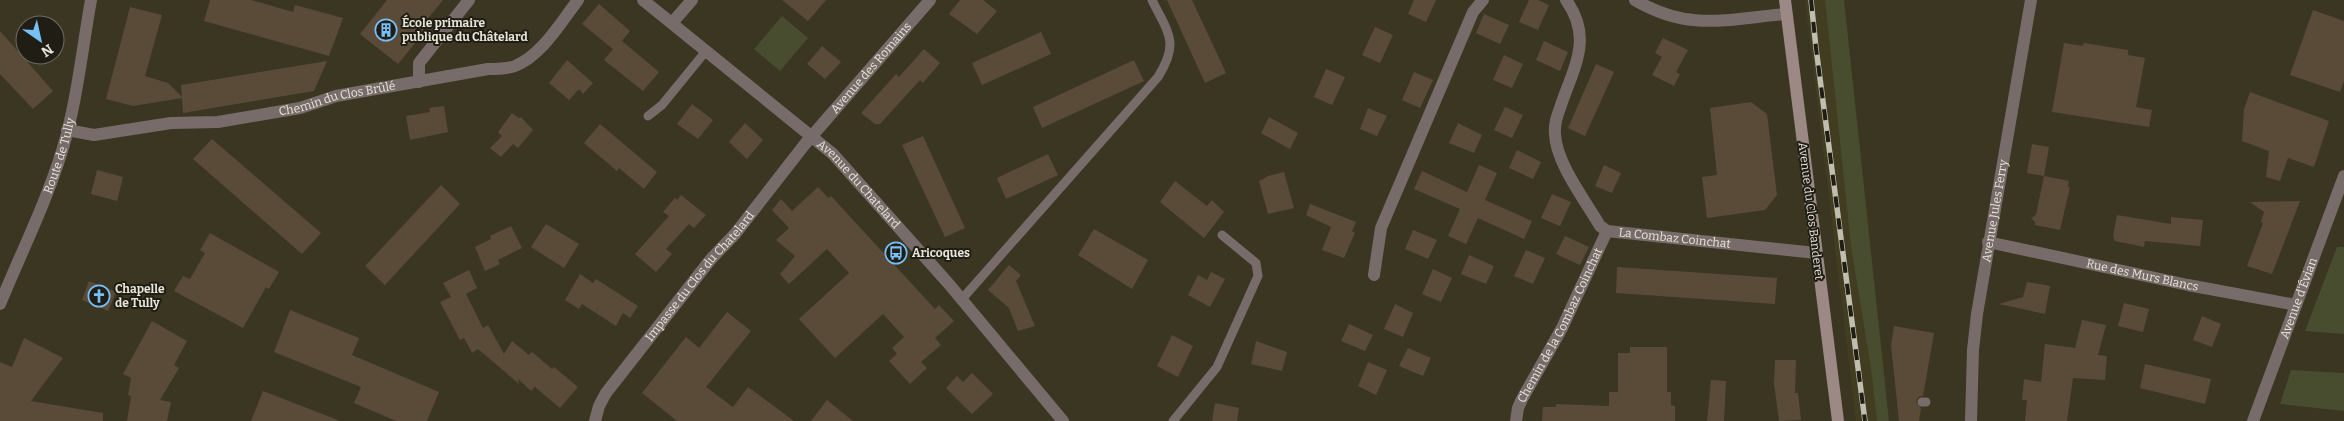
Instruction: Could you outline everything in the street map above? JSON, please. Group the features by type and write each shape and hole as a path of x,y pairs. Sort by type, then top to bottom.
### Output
{"main road":[{"name":"Avenue du Clos Banderet","path":"1785,0 1838,421"}],"street":[{"name":"Route de Tully","path":"0,304 46,194 67,130 91,0"},
{"path":"419,82 419,63 469,0"},
{"name":"Chemin du Clos Brûlé","path":"67,130 94,135 171,123 218,122 300,108 336,96 507,68 517,65 534,54 578,0"},
{"name":"Avenue du Chatelard","path":"643,0 812,136 837,159 962,299 1063,421"},
{"path":"672,23 692,0"},
{"name":"Avenue des Romains","path":"812,136 930,0"},
{"path":"1374,275 1381,228 1473,12 1483,0"},
{"name":"La Combaz Coinchat","path":"1566,0 1578,20 1581,42 1579,55 1555,124 1557,148 1600,226 1607,231 1816,253"},
{"path":"1635,0 1652,10 1680,19 1702,22 1786,14"},
{"name":"Avenue Jules Ferry","path":"1971,421 1973,350 1988,242 2031,0"},
{"name":"Impasse du Clos du Chatelard","path":"596,421 599,406 615,382 812,136"},
{"name":"Avenue d'Évian","path":"2253,421 2344,176"},
{"name":"Chemin de la Combaz Coinchat","path":"1516,421 1522,399 1555,342 1607,231"},
{"name":"Rue des Murs Blancs","path":"1988,242 2188,285 2296,305"}],"lane":[{"path":"962,299 1158,77 1168,58 1171,39 1152,0"},
{"path":"648,116 662,105 706,51"},
{"path":"1173,421 1217,367 1258,276 1256,263 1222,235"}],"shaded area":[{"path":"1805,0 1825,0 1851,247 1871,369 1877,421 1856,421"}],"green space":[{"path":"1825,0 1844,0 1889,421 1877,421 1871,369 1851,247"},
{"path":"782,16 808,38 780,71 754,49"},
{"path":"2337,247 2344,247 2344,334 2305,331"},
{"path":"2291,370 2344,373 2344,411 2280,404"}],"building":[{"path":"210,0 251,0 293,12 295,5 343,18 329,56 204,21"},
{"name":"École primaire publique du Châtelard","path":"387,0 443,0 421,27 425,31 398,64 360,34"},
{"path":"782,0 826,0 808,21"},
{"path":"960,0 983,0 997,11 977,34 949,14"},
{"path":"1167,0 1192,0 1226,73 1205,83"},
{"path":"1414,0 1436,0 1426,22 1408,14"},
{"path":"1529,0 1538,0 1549,5 1538,30 1519,22"},
{"path":"599,4 630,31 622,41 659,72 643,91 604,60 613,49 582,24"},
{"path":"130,7 162,15 145,76 168,83 182,97 181,85 327,61 314,91 183,113 182,98 133,106 106,99"},
{"path":"2313,10 2344,21 2344,81 2340,92 2290,75"},
{"path":"1484,14 1509,25 1500,44 1476,33"},
{"path":"1375,27 1393,35 1380,63 1362,55"},
{"path":"0,31 15,48 15,65 30,65 53,91 33,109 0,74"},
{"path":"1041,32 1051,54 982,85 972,63"},
{"path":"1663,38 1688,50 1676,72 1680,74 1674,86 1652,75 1662,57 1655,53"},
{"path":"1544,41 1568,52 1560,71 1536,60"},
{"path":"2064,43 2083,46 2084,43 2128,50 2128,55 2145,58 2136,107 2152,110 2149,127 2052,112"},
{"path":"822,46 841,62 825,79 807,64"},
{"path":"924,49 940,63 923,83 920,80 880,124 875,124 861,113 896,74 899,77"},
{"path":"1504,55 1523,64 1512,88 1493,80"},
{"path":"567,60 593,83 583,94 579,89 569,100 549,83"},
{"path":"1134,60 1144,81 1042,128 1033,107"},
{"path":"1596,64 1614,72 1585,136 1568,128"},
{"path":"1326,69 1345,77 1332,105 1314,97"},
{"path":"1414,72 1433,80 1420,108 1402,100"},
{"path":"2250,92 2329,121 2314,167 2288,158 2280,181 2266,177 2269,151 2242,141 2244,109"},
{"path":"1751,102 1767,114 1777,195 1765,210 1707,218 1702,177 1717,175 1710,108"},
{"path":"692,104 713,120 698,139 677,124"},
{"path":"444,106 448,132 410,140 406,116 430,112 429,108"},
{"path":"1505,107 1523,115 1512,138 1494,130"},
{"path":"1368,108 1387,116 1377,136 1360,129"},
{"path":"512,113 519,118 521,117 533,130 518,148 513,144 501,157 490,148 502,136 498,132"},
{"path":"1269,117 1298,133 1290,149 1261,133"},
{"path":"745,123 763,140 747,159 729,142"},
{"path":"1458,123 1482,135 1474,153 1449,143"},
{"path":"600,124 657,172 644,189 619,168 617,171 584,143"},
{"path":"923,136 965,228 945,237 902,145"},
{"path":"212,139 321,233 302,254 193,159"},
{"path":"2032,144 2049,147 2044,176 2027,173"},
{"path":"1517,150 1541,162 1533,179 1509,168"},
{"path":"1048,154 1058,175 1006,199 997,178"},
{"path":"1479,165 1497,173 1485,200 1532,221 1524,239 1478,218 1466,244 1448,236 1460,209 1414,189 1422,171 1467,192"},
{"path":"1604,165 1621,173 1612,193 1595,186"},
{"path":"97,170 123,177 117,201 91,194"},
{"path":"1284,172 1294,208 1268,214 1259,181 1268,176"},
{"path":"2044,176 2069,181 2068,187 2070,187 2060,230 2035,225 2031,218 2036,215"},
{"path":"1175,181 1207,206 1212,200 1224,212 1204,238 1160,202"},
{"path":"441,185 460,204 385,285 365,266"},
{"path":"818,187 828,198 831,196 935,309 939,305 954,321 935,338 941,345 921,362 927,368 910,384 889,361 897,354 892,348 904,337 883,314 835,358 799,319 849,273 827,249 789,284 780,274 795,256 776,240 789,228 772,210 781,199 792,211"},
{"path":"1552,194 1571,202 1560,226 1541,218"},
{"path":"681,195 706,215 694,228 689,224 666,249 672,254 656,272 635,254 669,216 663,212 675,198 677,200"},
{"path":"2300,201 2272,274 2247,266 2263,223 2261,222 2264,212 2250,202"},
{"path":"1310,204 1356,222 1352,231 1355,233 1344,258 1322,250 1331,227 1306,215"},
{"path":"2117,215 2171,224 2171,217 2203,220 2200,246 2145,241 2144,247 2115,241 2113,236"},
{"path":"546,224 579,244 564,268 531,247"},
{"path":"511,226 522,248 498,260 500,264 485,271 475,247 491,239 490,236"},
{"path":"1094,229 1148,260 1132,289 1078,255"},
{"path":"1413,230 1437,240 1428,259 1405,249"},
{"path":"210,233 279,272 269,289 266,287 243,328 174,291 183,276 190,279 205,253 200,250"},
{"path":"1565,236 1589,247 1580,265 1556,254"},
{"path":"1526,250 1545,258 1533,284 1514,276"},
{"path":"1469,255 1494,266 1486,284 1461,274"},
{"path":"1009,265 1021,275 1016,281 1035,326 1018,331 1009,308 988,290"},
{"path":"1617,267 1777,278 1775,304 1616,293"},
{"path":"1433,269 1452,278 1441,302 1422,294"},
{"path":"469,270 477,288 466,294 483,328 488,325 504,354 512,341 529,355 532,352 552,369 554,367 578,387 560,408 535,387 531,391 518,379 519,384 478,349 472,353 464,338 460,340 440,302 451,297 443,283"},
{"path":"1211,272 1225,279 1210,307 1188,295 1198,275 1207,280"},
{"path":"580,274 593,283 596,279 638,306 630,318 623,313 616,326 582,304 579,309 565,300"},
{"name":"Chapelle de Tully","path":"89,281 116,292 108,311 82,300"},
{"path":"2027,282 2050,286 2045,314 1999,304 2023,297"},
{"path":"2124,303 2149,309 2143,332 2118,326"},
{"path":"1395,304 1413,313 1403,337 1384,329"},
{"path":"290,310 359,338 352,355 439,392 427,421 396,421 354,403 361,387 274,352"},
{"path":"727,312 751,331 706,387 733,407 748,387 794,421 677,421 642,393 686,337 699,348"},
{"path":"2202,316 2221,324 2212,347 2193,340"},
{"path":"2082,320 2106,325 2098,355 2107,356 2105,380 2073,378 2067,421 2025,421 2027,400 2022,400 2024,379 2041,382 2045,344 2075,348"},
{"path":"152,321 187,341 174,365 179,368 160,400 171,402 167,421 127,421 131,396 128,395 131,378 123,374"},
{"path":"1349,324 1373,335 1365,351 1341,341"},
{"path":"1894,326 1934,333 1923,396 1918,397 1916,402 1921,408 1919,421 1899,421 1891,345"},
{"path":"1172,335 1193,346 1178,377 1157,366"},
{"path":"24,338 63,358 31,401 103,413 103,421 0,421 0,362 12,367"},
{"path":"1256,341 1287,352 1282,371 1251,364"},
{"path":"1630,347 1667,347 1667,392 1671,392 1671,405 1675,406 1675,421 1542,421 1543,407 1556,407 1556,404 1609,406 1609,392 1618,392 1618,353 1630,353"},
{"path":"1408,348 1431,358 1423,376 1399,366"},
{"path":"1775,360 1796,360 1795,393 1798,393 1801,420 1779,421 1774,384"},
{"path":"1368,362 1387,370 1376,395 1358,386"},
{"path":"2145,364 2211,379 2205,404 2140,388"},
{"path":"972,373 993,394 972,414 946,388 957,376 963,382"},
{"path":"1711,380 1726,381 1724,421 1707,421"},
{"path":"263,391 338,420 338,421 251,421"},
{"path":"827,400 853,421 811,421"},
{"path":"1215,403 1239,408 1237,421 1212,421"}],"railway":[{"path":"1811,0 1865,421"}],"place":[{"name":"École primaire publique du Châtelard","path":"386,30"},
{"name":"Aricoques","path":"896,253"},
{"name":"Chapelle de Tully","path":"99,296"}]}
